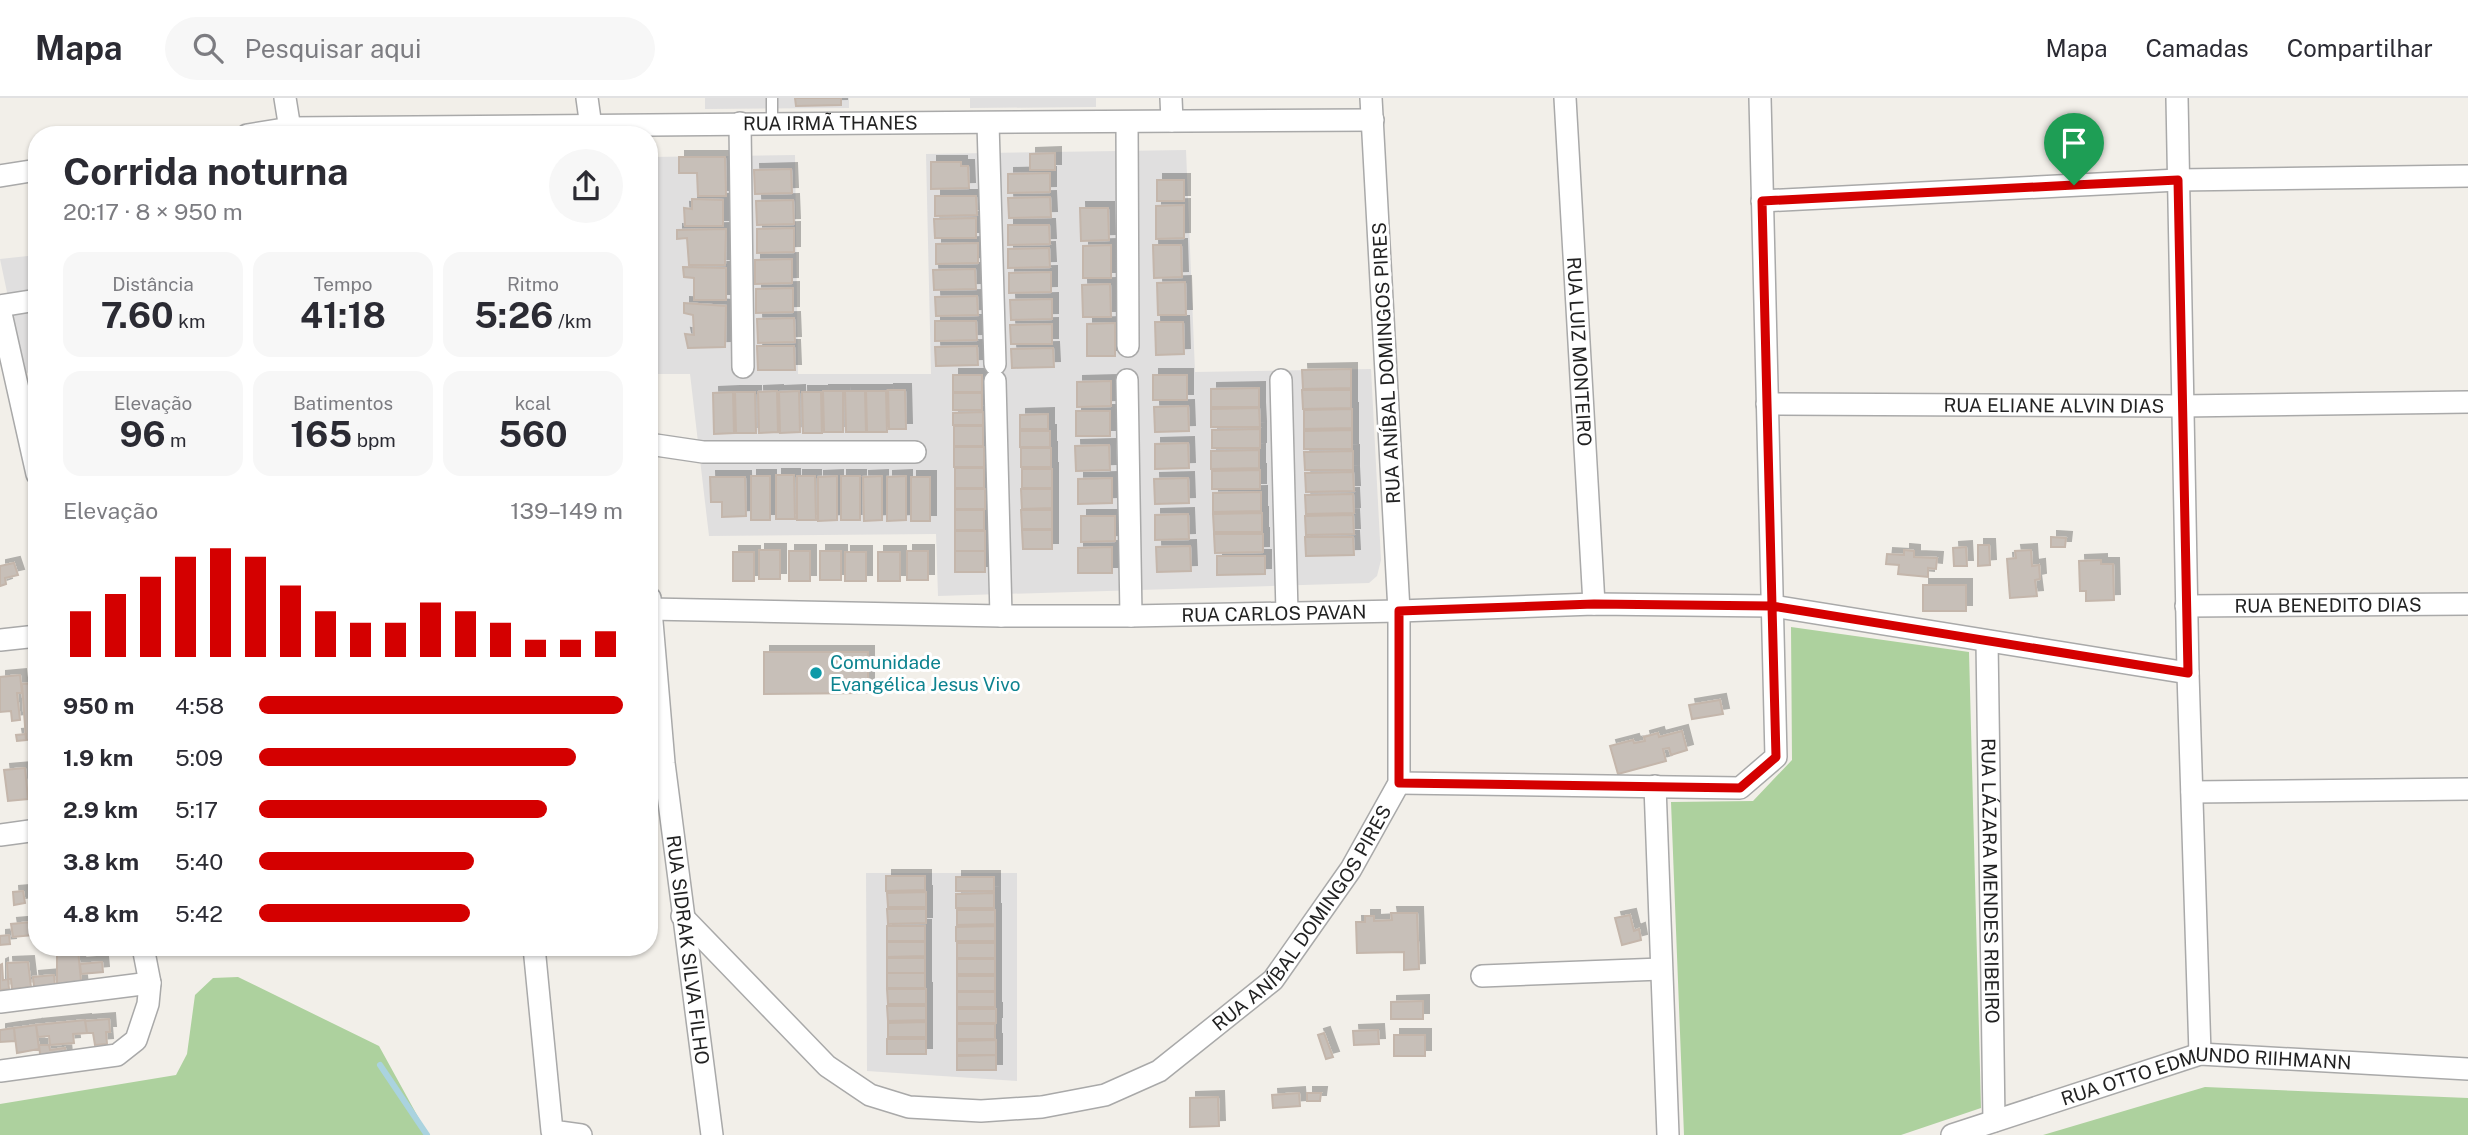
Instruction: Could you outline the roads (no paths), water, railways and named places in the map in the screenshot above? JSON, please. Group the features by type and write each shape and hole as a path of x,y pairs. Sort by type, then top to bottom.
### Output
{"street":[{"path":"285,98 289,126"},
{"path":"587,98 592,126"},
{"path":"1171,98 1172,121"},
{"name":"RUA ANÍBAL DOMINGOS PIRES","path":"682,916 827,1066 870,1095 909,1107 981,1111 1042,1107 1105,1095 1159,1071 1273,979 1351,869 1399,783 1399,611 1371,98"},
{"name":"RUA LUIZ MONTEIRO","path":"1565,98 1594,604"},
{"path":"1399,783 1740,788 1776,757 1760,98"},
{"path":"2177,98 2186,606 2200,1054"},
{"name":"RUA IRMÃ THANES","path":"658,126 740,123 1373,120"},
{"path":"1127,122 1128,346"},
{"path":"740,123 743,367"},
{"path":"988,123 1001,616"},
{"path":"0,176 28,171"},
{"path":"1762,201 2178,180 2468,176"},
{"path":"28,302 0,307 28,431"},
{"path":"1127,380 1131,616"},
{"path":"1281,380 1287,612"},
{"name":"RUA ELIANE ALVIN DIAS","path":"1767,404 2182,406 2468,402"},
{"path":"658,445 703,452 915,453"},
{"name":"RUA CARLOS PAVAN","path":"658,605 1001,616 1399,611 1594,604 1772,606 2188,673"},
{"name":"RUA BENEDITO DIAS","path":"2186,606 2468,604"},
{"path":"0,640 28,637"},
{"name":"RUA LÁZARA MENDES RIBEIRO","path":"1987,641 1994,1121"},
{"name":"RUA SIDRAK SILVA FILHO","path":"658,768 682,916 712,1135"},
{"path":"1655,786 1668,1135"},
{"path":"2192,792 2468,789"},
{"path":"0,835 28,831"},
{"path":"0,1071 117,1055 136,1040 148,1004 150,982 145,956"},
{"path":"535,956 552,1131 581,1135"},
{"path":"1482,976 1661,969"},
{"path":"0,1002 150,982"},
{"name":"RUA OTTO EDMUNDO RIIHMANN","path":"1952,1135 2200,1054 2468,1069"}],"lane":[{"path":"772,98 772,123"}],"waterway":[{"path":"380,1065 427,1135"}],"place":[{"name":"Comunidade Evangélica Jesus Vivo","path":"816,673"}]}
